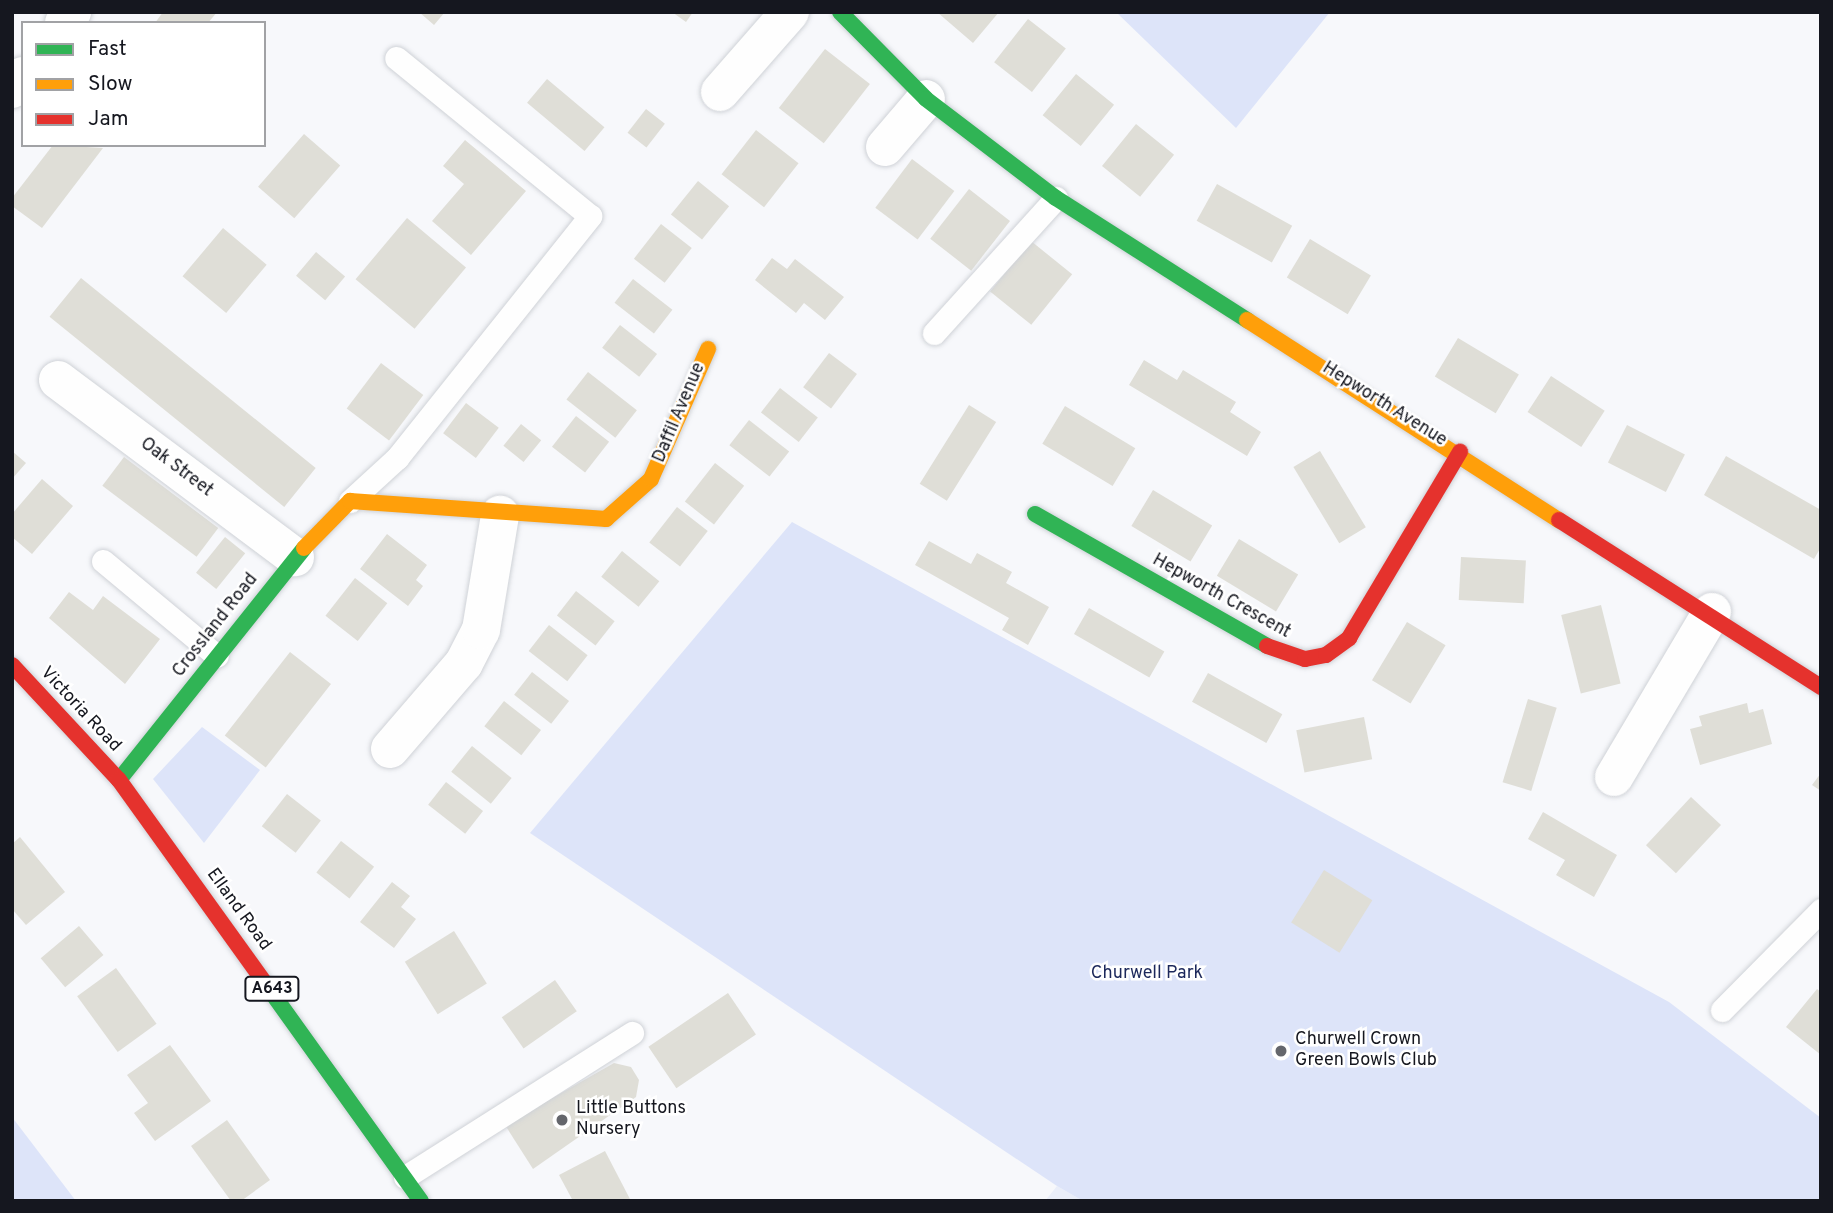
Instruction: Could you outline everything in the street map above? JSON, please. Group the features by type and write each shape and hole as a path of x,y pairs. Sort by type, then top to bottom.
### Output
{"street":[{"path":"720,92 790,12"},
{"name":"Hepworth Avenue","path":"840,12 926,99 1056,198 1712,612 1821,687"},
{"path":"885,147 926,99"},
{"name":"Daffil Avenue","path":"350,501 500,515 606,519 631,502 670,443 708,349"},
{"name":"Oak Street","path":"58,380 295,557"},
{"name":"Hepworth Crescent","path":"1035,514 1282,654 1305,659 1326,655 1349,638 1460,452"},
{"name":"Crossland Road","path":"119,780 295,557 350,501"},
{"path":"390,749 464,663 481,630 500,515"},
{"path":"1614,776 1712,612"},
{"name":"Victoria Road","path":"12,665 119,780"},
{"name":"Elland Road","path":"119,780 421,1201"}],"lane":[{"path":"350,501 397,458 590,216 396,58"},
{"path":"934,333 1056,198"},
{"path":"103,561 217,656"},
{"path":"1722,1010 1821,910"},
{"path":"405,1177 632,1033"}],"shaded area":[{"path":"1057,1186 1083,1201 1045,1201"}],"green space":[{"path":"1116,12 1330,12 1236,128"},
{"name":"Churwell Park","path":"792,522 1669,1002 1821,1118 1821,1201 1083,1201 1057,1186 530,833"},
{"path":"202,727 260,770 204,843 153,779"},
{"path":"12,1117 76,1201 12,1201"}],"building":[{"path":"163,12 217,12 210,21 156,21"},
{"path":"419,12 445,12 434,25"},
{"path":"672,12 693,12 686,22"},
{"path":"937,12 999,12 973,43"},
{"path":"1028,19 1066,49 1032,92 994,62"},
{"path":"825,49 870,84 824,143 779,108"},
{"path":"1076,74 1114,105 1081,146 1043,115"},
{"path":"547,79 604,127 585,151 527,103"},
{"path":"646,109 665,124 646,147 628,133"},
{"path":"1136,124 1174,155 1140,197 1102,166"},
{"path":"756,130 799,163 764,207 722,174"},
{"path":"304,134 340,165 294,218 258,187"},
{"path":"465,140 526,191 471,255 432,221 464,184 443,166"},
{"path":"51,147 103,148 42,228 12,206 12,198"},
{"path":"912,159 954,191 918,240 875,208"},
{"path":"698,181 729,206 702,240 671,214"},
{"path":"1217,184 1292,226 1272,262 1197,221"},
{"path":"969,189 1010,221 971,271 930,239"},
{"path":"407,218 466,267 415,329 356,279"},
{"path":"661,224 692,248 665,283 634,259"},
{"path":"223,228 267,265 226,313 183,276"},
{"path":"1310,239 1371,276 1348,314 1287,278"},
{"path":"1031,241 1072,274 1031,325 990,292"},
{"path":"316,252 345,276 325,300 296,276"},
{"path":"772,258 787,269 795,259 844,297 825,320 804,303 796,313 755,280"},
{"path":"81,278 316,468 284,507 50,317"},
{"path":"633,279 672,310 654,333 615,303"},
{"path":"620,325 657,354 639,377 602,348"},
{"path":"1458,338 1519,375 1496,413 1435,377"},
{"path":"829,353 857,374 831,408 803,387"},
{"path":"1144,360 1177,380 1183,370 1236,402 1230,412 1261,432 1247,456 1129,385"},
{"path":"381,363 423,395 389,440 347,409"},
{"path":"588,372 637,410 615,438 566,400"},
{"path":"1551,376 1605,411 1581,447 1528,412"},
{"path":"780,388 818,418 799,442 761,412"},
{"path":"466,403 499,428 476,458 443,433"},
{"path":"969,405 996,422 947,501 920,484"},
{"path":"1065,406 1135,448 1113,486 1042,444"},
{"path":"576,416 609,442 585,473 552,447"},
{"path":"749,420 789,451 769,477 729,445"},
{"path":"521,424 541,440 524,462 503,446"},
{"path":"1627,425 1685,455 1666,492 1608,462"},
{"path":"12,451 26,463 12,479"},
{"path":"1320,451 1366,527 1339,543 1293,467"},
{"path":"1726,456 1821,510 1821,547 1814,559 1704,495"},
{"path":"124,457 218,528 197,557 102,486"},
{"path":"715,463 744,486 714,524 685,502"},
{"path":"42,479 73,506 32,554 12,537 12,514"},
{"path":"1153,490 1212,526 1191,562 1131,526"},
{"path":"677,507 708,531 680,566 649,542"},
{"path":"387,534 427,565 416,580 423,586 408,606 360,569"},
{"path":"225,537 245,553 216,589 196,573"},
{"path":"1239,539 1298,575 1276,611 1217,576"},
{"path":"929,541 971,564 977,553 1012,572 1006,583 1049,607 1028,645 1002,630 1009,618 915,565"},
{"path":"622,551 659,581 639,607 601,577"},
{"path":"1461,557 1526,560 1524,603 1459,600"},
{"path":"355,578 387,603 358,641 325,616"},
{"path":"576,591 615,621 596,646 557,615"},
{"path":"69,592 93,610 103,596 160,639 125,684 49,618"},
{"path":"1601,605 1621,684 1581,694 1561,615"},
{"path":"1089,608 1164,651 1149,677 1074,634"},
{"path":"1407,622 1446,645 1411,703 1372,680"},
{"path":"549,625 588,655 567,681 529,651"},
{"path":"290,652 331,684 266,768 225,736"},
{"path":"532,672 569,701 551,724 514,695"},
{"path":"1208,673 1282,714 1266,743 1192,702"},
{"path":"1528,699 1557,708 1531,791 1503,782"},
{"path":"504,701 541,730 521,755 484,726"},
{"path":"1747,703 1749,713 1763,709 1772,744 1700,765 1690,729 1702,726 1699,716"},
{"path":"1364,717 1372,759 1304,772 1296,730"},
{"path":"472,746 512,778 491,804 451,772"},
{"path":"1821,773 1821,791 1812,785"},
{"path":"446,782 483,811 465,834 428,805"},
{"path":"287,794 321,820 296,853 262,826"},
{"path":"1691,797 1721,825 1676,873 1646,845"},
{"path":"1543,812 1617,855 1594,897 1556,875 1565,860 1528,839"},
{"path":"20,837 65,892 26,925 12,909 12,844"},
{"path":"341,841 374,867 349,898 316,873"},
{"path":"1324,870 1372,900 1339,953 1291,923"},
{"path":"392,882 410,896 401,907 416,919 394,948 360,922"},
{"path":"79,926 103,955 65,987 41,958"},
{"path":"454,931 487,984 438,1014 405,962"},
{"path":"116,968 157,1024 118,1052 77,996"},
{"path":"555,980 577,1011 524,1048 502,1017"},
{"path":"1817,989 1821,992 1821,1055 1786,1027"},
{"path":"728,993 756,1034 676,1088 648,1047"},
{"path":"170,1045 211,1101 155,1141 134,1113 148,1103 127,1075"},
{"name":"Little Buttons Nursery","path":"614,1063 631,1067 639,1080 636,1097 533,1169 505,1125"},
{"path":"227,1120 270,1180 241,1201 231,1201 191,1146"},
{"path":"605,1151 631,1201 573,1201 559,1175"}],"traffic: fast":[{"path":"840,12 926,99 1056,198 1247,320"},
{"path":"1035,514 1267,646"},
{"path":"119,780 304,548"},
{"path":"272,993 421,1201"}],"traffic: slow":[{"path":"1247,320 1559,520"},
{"path":"304,548 350,501 606,519 651,479 708,349"}],"traffic: jam":[{"path":"1267,646 1305,659 1326,655 1349,638 1460,452"},
{"path":"1559,520 1821,687"},
{"path":"12,665 119,780 272,993"}],"place":[{"name":"Churwell Crown Green Bowls Club","path":"1281,1051"},
{"name":"Little Buttons Nursery","path":"562,1120"}]}
